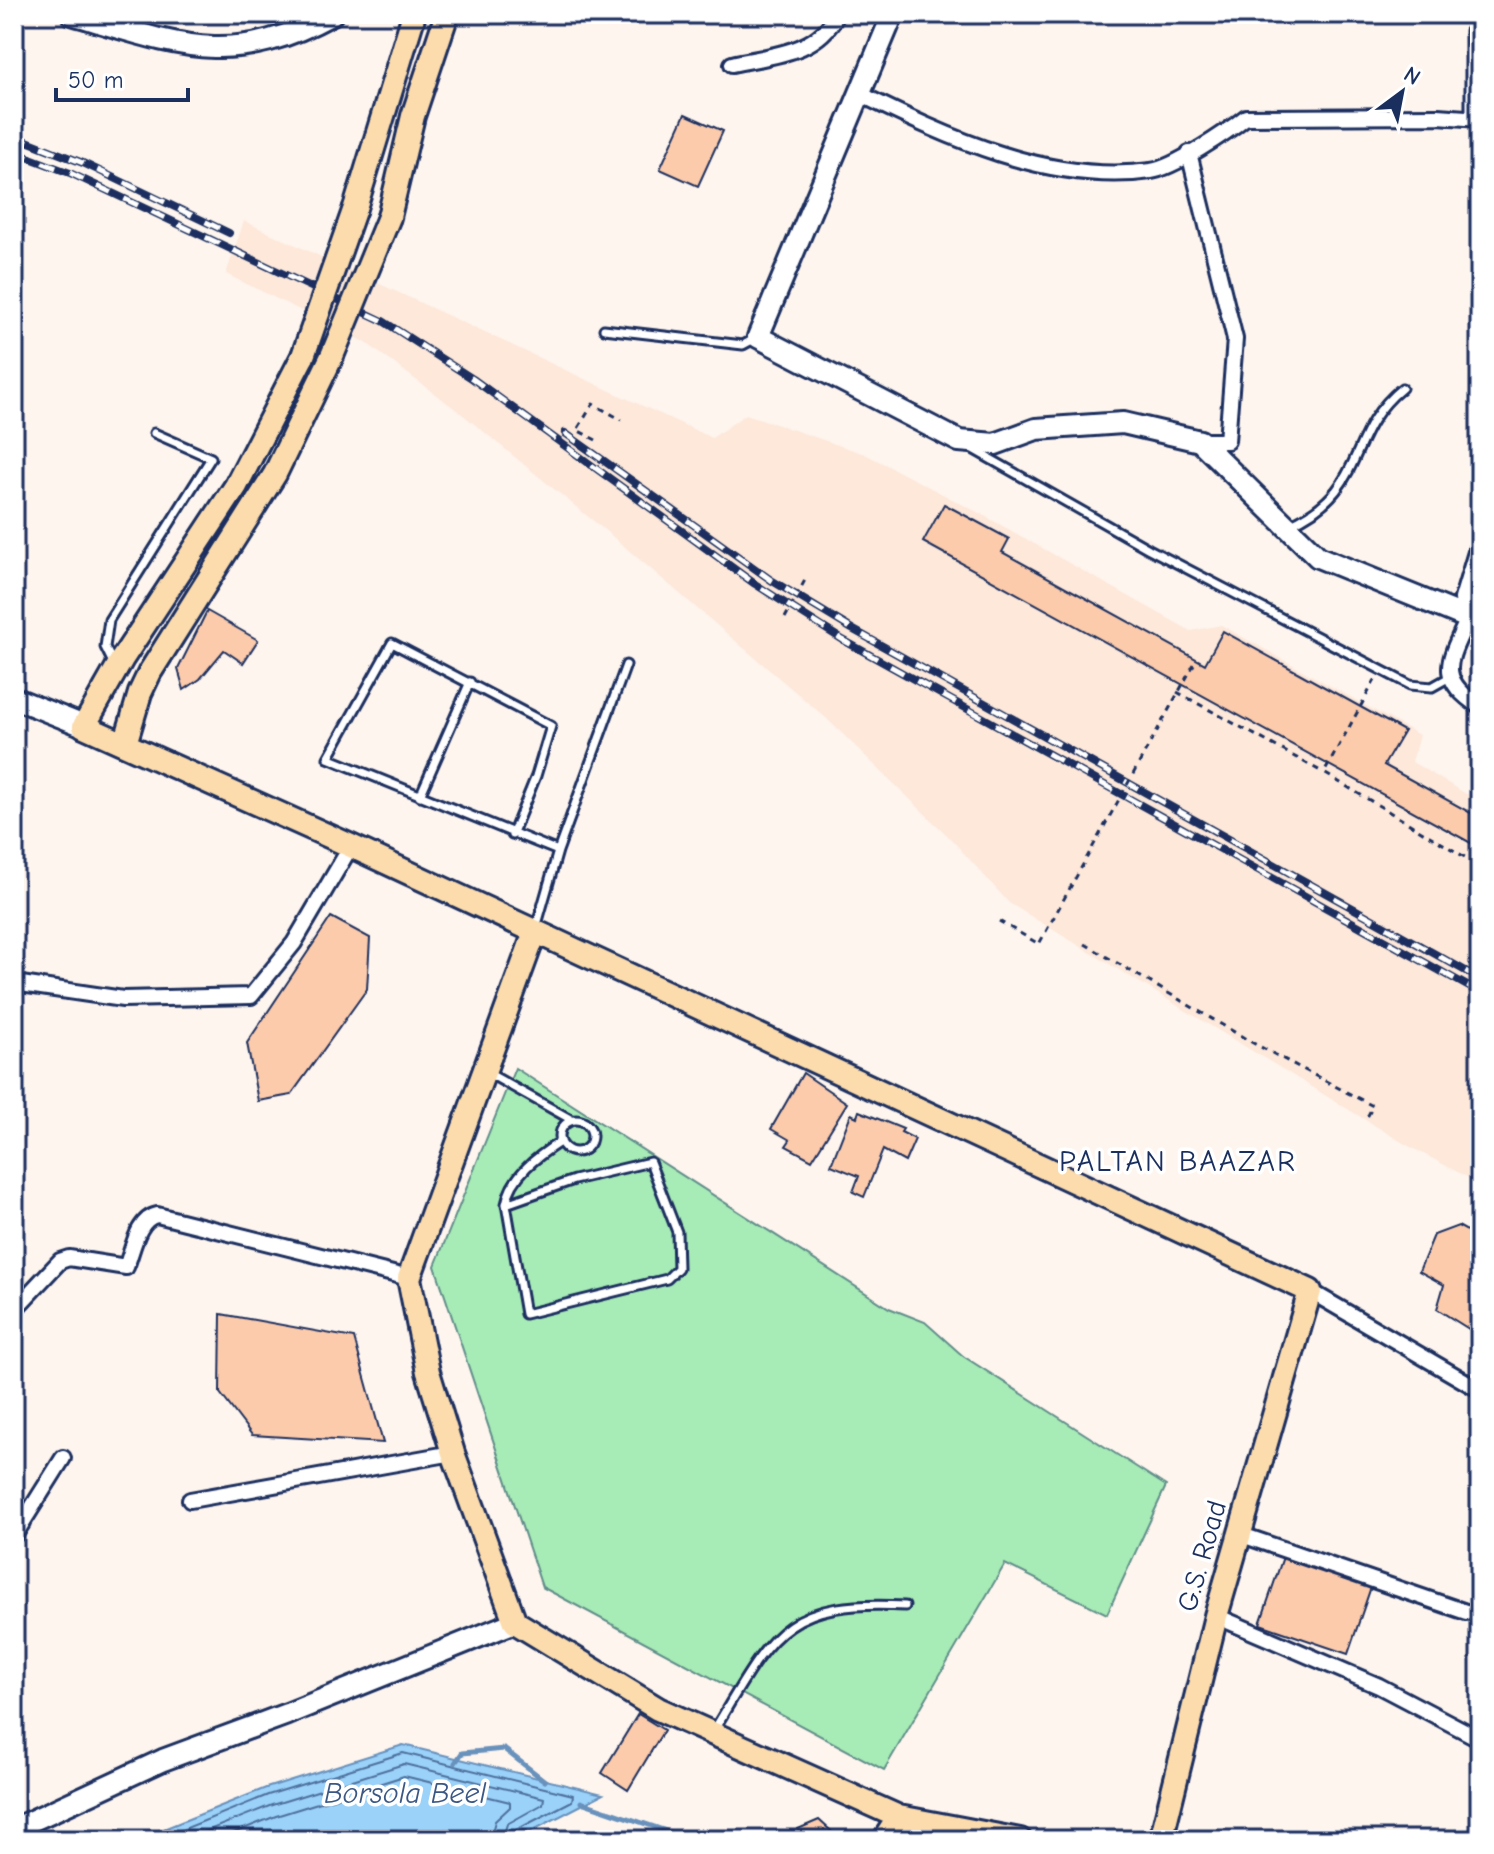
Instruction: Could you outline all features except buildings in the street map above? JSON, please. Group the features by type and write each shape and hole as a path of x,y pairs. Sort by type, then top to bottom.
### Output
{"main road":[{"path":"414,14 364,180 303,356 236,486 119,664 84,726 351,846 1310,1291"},
{"path":"125,744 140,693 150,672 275,474 332,356 389,217 413,116 447,14"},
{"path":"535,932 482,1069 409,1278 428,1372 453,1453 515,1622 658,1709 899,1817 1020,1840"},
{"name":"G.S. Road","path":"1163,1836 1216,1616 1310,1291"},
{"path":"884,1840 899,1817"}],"street":[{"path":"72,14 187,47 255,46 332,14"},
{"path":"732,64 793,51 817,41 837,14"},
{"path":"893,14 758,337 959,441 995,444 1036,429 1123,423 1200,441 1227,441 1235,339 1189,153"},
{"path":"860,94 929,128 1008,156 1087,172 1154,171 1246,117 1475,119"},
{"path":"1200,441 1318,557 1474,612"},
{"path":"1474,612 1465,599 1480,549"},
{"path":"1474,612 1449,664 1448,678 1480,707"},
{"path":"14,698 84,726"},
{"path":"14,983 123,999 251,996 294,943 351,846"},
{"path":"14,1310 60,1261 69,1258 126,1267 142,1224 157,1215 409,1278"},
{"path":"1310,1291 1480,1390"},
{"path":"190,1500 453,1453"},
{"path":"14,1536 63,1458"},
{"path":"1239,1534 1466,1612"},
{"path":"1216,1616 1379,1686 1480,1739"},
{"path":"14,1829 163,1760 287,1714 515,1622"}],"lane":[{"path":"1470,31 1475,119"},
{"path":"604,329 743,345 758,337"},
{"path":"1287,525 1316,511 1342,487 1370,422 1402,388"},
{"path":"119,664 105,647 109,620 211,458 154,433"},
{"path":"959,441 1149,549 1381,671 1421,688 1432,687 1448,678"},
{"path":"512,835 536,776 551,726 392,643 328,758 512,835 558,851"},
{"path":"535,932 558,851 626,665"},
{"path":"420,796 470,682"},
{"path":"482,1069 572,1120 589,1126 591,1144 575,1153 561,1141"},
{"path":"561,1141 562,1128 572,1120"},
{"path":"506,1204 574,1180 650,1162 677,1232 678,1268 667,1279 525,1314 506,1204 508,1190 533,1159 561,1141"},
{"path":"712,1734 763,1649 789,1624 860,1603 905,1606"}],"path":[{"path":"596,440 577,430 593,404 622,420"},
{"path":"785,618 805,580"},
{"path":"999,921 1039,944 1194,664"},
{"path":"1324,773 1381,671"},
{"path":"1177,692 1324,773 1480,866"},
{"path":"1085,944 1253,1043 1373,1106 1365,1121"}],"shaded area":[{"path":"244,221 712,438 746,414 865,454 983,515 1191,631 1221,625 1419,735 1412,762 1480,802 1480,1184 1405,1144 1009,903 950,838 826,718 462,414 365,342 226,274"}],"green space":[{"path":"515,1068 889,1308 925,1322 963,1356 1166,1486 1107,1614 1005,1564 884,1770 542,1587 435,1266"}],"water":[{"name":"Borsola Beel","path":"403,1745 603,1794 514,1840 136,1840 266,1788"}],"waterway":[{"path":"455,1763 462,1753 504,1749 545,1781"},
{"path":"581,1802 693,1840"}],"railway":[{"path":"14,136 83,163 229,233"},
{"path":"14,152 70,173 383,321 473,379 755,584 843,640 1480,993"},
{"path":"565,433 771,580 852,629 1480,979"}],"district":[{"name":"PALTAN BAAZAR","path":"1178,1161"}]}
